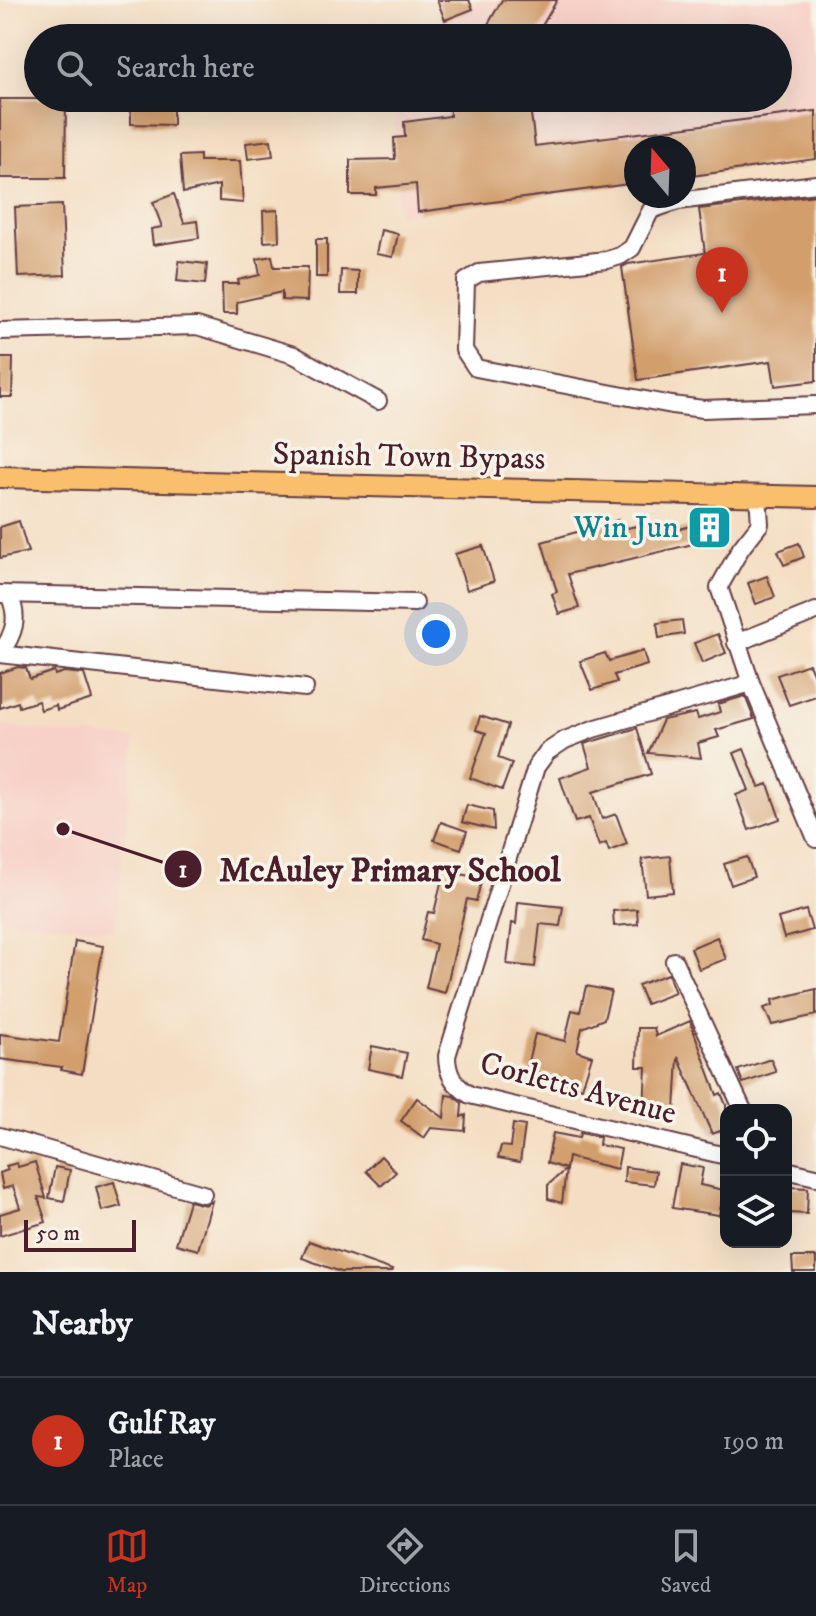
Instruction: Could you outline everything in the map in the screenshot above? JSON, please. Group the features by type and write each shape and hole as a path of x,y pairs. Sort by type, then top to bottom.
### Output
{"main road":[{"name":"Spanish Town Bypass","path":"0,477 816,497"}],"street":[{"path":"816,184 678,201 651,210 632,248 607,260 479,273 466,281 464,350 476,368 672,405 703,409 816,405"},
{"path":"0,331 197,326 294,355 378,401"},
{"path":"758,495 760,524 741,548 719,587 751,683 816,839"},
{"path":"305,688 0,654 14,634 15,619 5,594 415,603"},
{"path":"736,643 816,611"},
{"name":"Corletts Avenue","path":"720,1155 470,1095 451,1078 447,1056 536,767 547,752 565,740 593,729 751,683"},
{"path":"674,961 740,1104"},
{"path":"0,1136 203,1194"},
{"path":"792,1171 816,1177"}],"shaded area":[{"path":"479,0 816,0 816,159 696,175 696,136 624,136 624,185 398,215 394,112 792,112 792,24 439,24 473,9"},
{"path":"0,726 135,739 115,930 0,919"}],"building":[{"path":"437,0 469,0 473,9 445,20"},
{"path":"502,0 557,0 543,24 488,24"},
{"path":"0,99 24,99 24,112 66,112 65,178 0,178"},
{"path":"816,111 816,159 696,175 696,136 624,136 624,185 418,212 416,184 376,188 376,195 350,195 350,160 395,159 394,138 405,137 404,122 450,116 450,112 531,112 535,146"},
{"path":"131,112 173,112 173,125 131,124"},
{"path":"271,140 273,156 248,159 246,143"},
{"path":"200,155 200,161 240,161 243,203 219,201 219,185 183,193 180,156"},
{"path":"174,194 184,223 197,221 199,238 153,245 151,229 162,227 153,202"},
{"path":"816,195 816,381 775,386 771,361 638,380 622,267 705,253 699,209"},
{"path":"62,205 65,275 18,277 15,207"},
{"path":"278,210 279,241 264,242 263,211"},
{"path":"381,230 398,234 393,257 376,254"},
{"path":"316,239 327,239 327,277 316,277"},
{"path":"272,256 274,267 308,267 307,301 282,300 282,292 237,302 237,314 223,314 222,284 239,284 238,280 260,275 257,259"},
{"path":"179,261 207,264 205,284 177,281"},
{"path":"341,270 358,271 358,294 340,294"},
{"path":"0,358 13,358 12,397 0,397"},
{"path":"716,518 721,532 696,540 697,543 568,574 579,608 559,614 552,594 557,592 542,542 618,520 619,525 626,524 627,528 646,524 647,531 675,524 677,530"},
{"path":"19,521 28,552 0,558 0,527"},
{"path":"799,543 804,557 784,565 778,551"},
{"path":"483,546 494,581 467,590 455,554"},
{"path":"767,576 775,597 756,604 748,583"},
{"path":"682,620 684,634 659,638 657,623"},
{"path":"718,634 726,653 702,663 694,643"},
{"path":"643,651 647,665 614,675 617,682 592,690 580,661 605,653 609,661"},
{"path":"809,664 816,680 816,696 789,705 777,675"},
{"path":"18,667 26,668 30,679 54,671 55,675 64,672 84,674 92,699 57,710 56,705 41,710 38,701 19,707 18,702 0,708 0,673"},
{"path":"745,696 754,719 716,730 719,737 698,743 701,758 648,753 663,720 696,713 698,719 720,712 718,704"},
{"path":"480,716 508,725 498,758 512,763 502,790 470,778 486,733 476,730"},
{"path":"637,728 651,774 593,792 602,819 616,814 627,844 609,851 606,843 599,846 589,818 575,822 560,778 591,767 584,744"},
{"path":"744,749 759,787 768,784 780,819 749,830 736,795 749,790 734,753"},
{"path":"467,805 493,811 494,830 462,822"},
{"path":"441,822 467,831 461,849 434,840"},
{"path":"670,856 673,892 646,895 642,859"},
{"path":"747,857 754,877 731,885 724,864"},
{"path":"444,870 482,879 476,901 467,899 445,993 426,988 436,944 421,940 428,912 434,913"},
{"path":"518,902 563,907 560,926 540,924 535,967 507,964"},
{"path":"637,909 638,924 614,926 613,911"},
{"path":"806,910 812,930 784,938 778,918"},
{"path":"717,937 726,959 699,969 691,948"},
{"path":"75,941 103,946 82,1074 61,1070 62,1067 0,1059 0,1034 59,1042"},
{"path":"668,974 675,993 646,1004 638,985"},
{"path":"586,986 611,991 604,1019 582,1028 577,1051 592,1056 582,1088 554,1079 555,1076 526,1069 535,1034 565,1041 572,1010 580,1012"},
{"path":"816,989 816,1015 772,1025 764,1008 773,1005 772,1000"},
{"path":"690,1021 717,1095 721,1093 726,1104 720,1104 720,1131 712,1134 678,1057 675,1111 644,1110 646,1067 637,1067 638,1028 654,1028 656,1036"},
{"path":"372,1046 407,1053 402,1076 368,1069"},
{"path":"771,1059 776,1072 743,1083 738,1070"},
{"path":"446,1095 462,1103 461,1117 466,1115 465,1131 431,1128 424,1138 401,1121 417,1098 444,1118"},
{"path":"513,1124 525,1126 520,1162 498,1158 501,1146 510,1147"},
{"path":"553,1133 579,1138 580,1133 600,1137 599,1145 621,1149 617,1169 568,1157 566,1169 547,1163"},
{"path":"381,1156 396,1172 381,1186 366,1171"},
{"path":"35,1162 46,1198 38,1197 46,1222 0,1236 0,1214 20,1208 13,1186 3,1189 0,1173 8,1170 6,1166 17,1163 18,1167"},
{"path":"680,1164 703,1168 700,1185 720,1189 719,1215 672,1208"},
{"path":"55,1167 70,1170 64,1201 49,1198"},
{"path":"625,1167 656,1171 654,1185 624,1182"},
{"path":"566,1169 562,1203 548,1199 548,1185"},
{"path":"114,1182 121,1206 102,1211 96,1187"},
{"path":"792,1187 808,1188 807,1214 792,1213"},
{"path":"189,1201 205,1205 212,1201 198,1250 176,1244"},
{"path":"309,1241 392,1270 341,1272 302,1258"},
{"path":"792,1257 816,1257 816,1272 793,1272"}],"place":[{"name":"Gulf Ray","path":"722,313"},
{"name":"Win Jun","path":"710,528"},
{"name":"McAuley Primary School","path":"63,829"}]}
